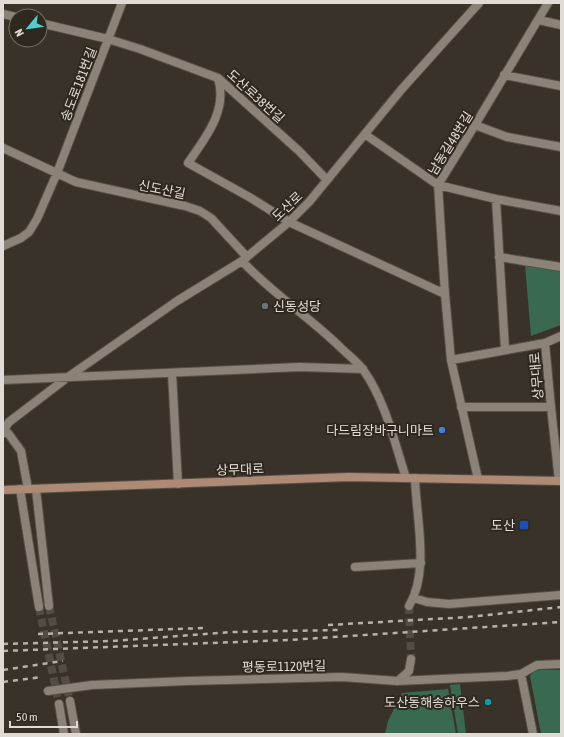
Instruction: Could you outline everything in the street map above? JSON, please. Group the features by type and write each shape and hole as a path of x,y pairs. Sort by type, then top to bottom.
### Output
{"main road":[{"name":"상무대로","path":"3,490 349,477 560,481"}],"street":[{"name":"송도로181번길","path":"3,246 17,241 29,232 34,223 57,173 122,3"},
{"name":"도산로","path":"28,489 21,451 8,433 3,432 9,422 68,377 177,301 244,259 288,222 309,202 366,135 401,90 479,3"},
{"name":"남동길48번길","path":"461,406 451,360 444,294 438,185 548,3"},
{"path":"538,20 561,25"},
{"name":"도산로38번길","path":"48,25 140,48 218,78 298,151 327,180"},
{"path":"504,75 561,86"},
{"path":"218,78 222,95 216,118 208,134 188,163 251,198 288,222 444,294"},
{"path":"475,125 507,137 561,147"},
{"path":"366,135 438,185 496,199 561,211"},
{"path":"3,148 57,173"},
{"name":"신도산길","path":"57,173 93,188 185,206 200,211 210,218 255,274 316,323 363,369 378,396 395,440 406,478"},
{"path":"496,199 505,349"},
{"path":"499,257 561,266"},
{"path":"451,360 505,349 545,343 561,336"},
{"name":"상무대로","path":"545,343 560,481"},
{"path":"3,380 300,367 363,369"},
{"path":"172,373 178,484"},
{"path":"461,406 478,479"},
{"name":"상무대로","path":"461,406 551,407"},
{"path":"409,606 414,598 420,580 421,563 415,478"},
{"path":"28,489 49,606"},
{"path":"28,489 39,607"},
{"path":"355,567 421,563"},
{"path":"414,598 427,602 449,604 561,594"},
{"path":"397,681 409,671 411,659"},
{"name":"평동로1120번길","path":"48,691 78,687 187,681 342,677 397,681 507,676 521,674 536,665 561,664"},
{"path":"521,674 533,734"},
{"path":"70,701 76,734"},
{"path":"59,704 64,734"}],"green space":[{"path":"525,265 561,270 561,325 531,336"},
{"path":"535,670 561,670 561,734 541,734 530,676"},
{"path":"460,684 466,734 458,734 450,685"},
{"path":"448,689 456,734 385,734 388,721 402,693"}],"tunnel":[{"path":"49,606 70,701"},
{"path":"409,606 411,659"},
{"path":"39,607 59,704"}],"railway":[{"path":"328,625 469,617 561,607"},
{"path":"3,651 289,640 561,622"},
{"path":"38,634 204,628"},
{"path":"3,644 112,641 232,632 339,630"},
{"path":"3,670 63,661"},
{"path":"3,682 42,677"}],"place":[{"name":"신동성당","path":"265,306"},
{"name":"다드림장바구니마트","path":"442,430"},
{"name":"도산","path":"524,525"},
{"name":"도산동해송하우스","path":"488,702"}]}
